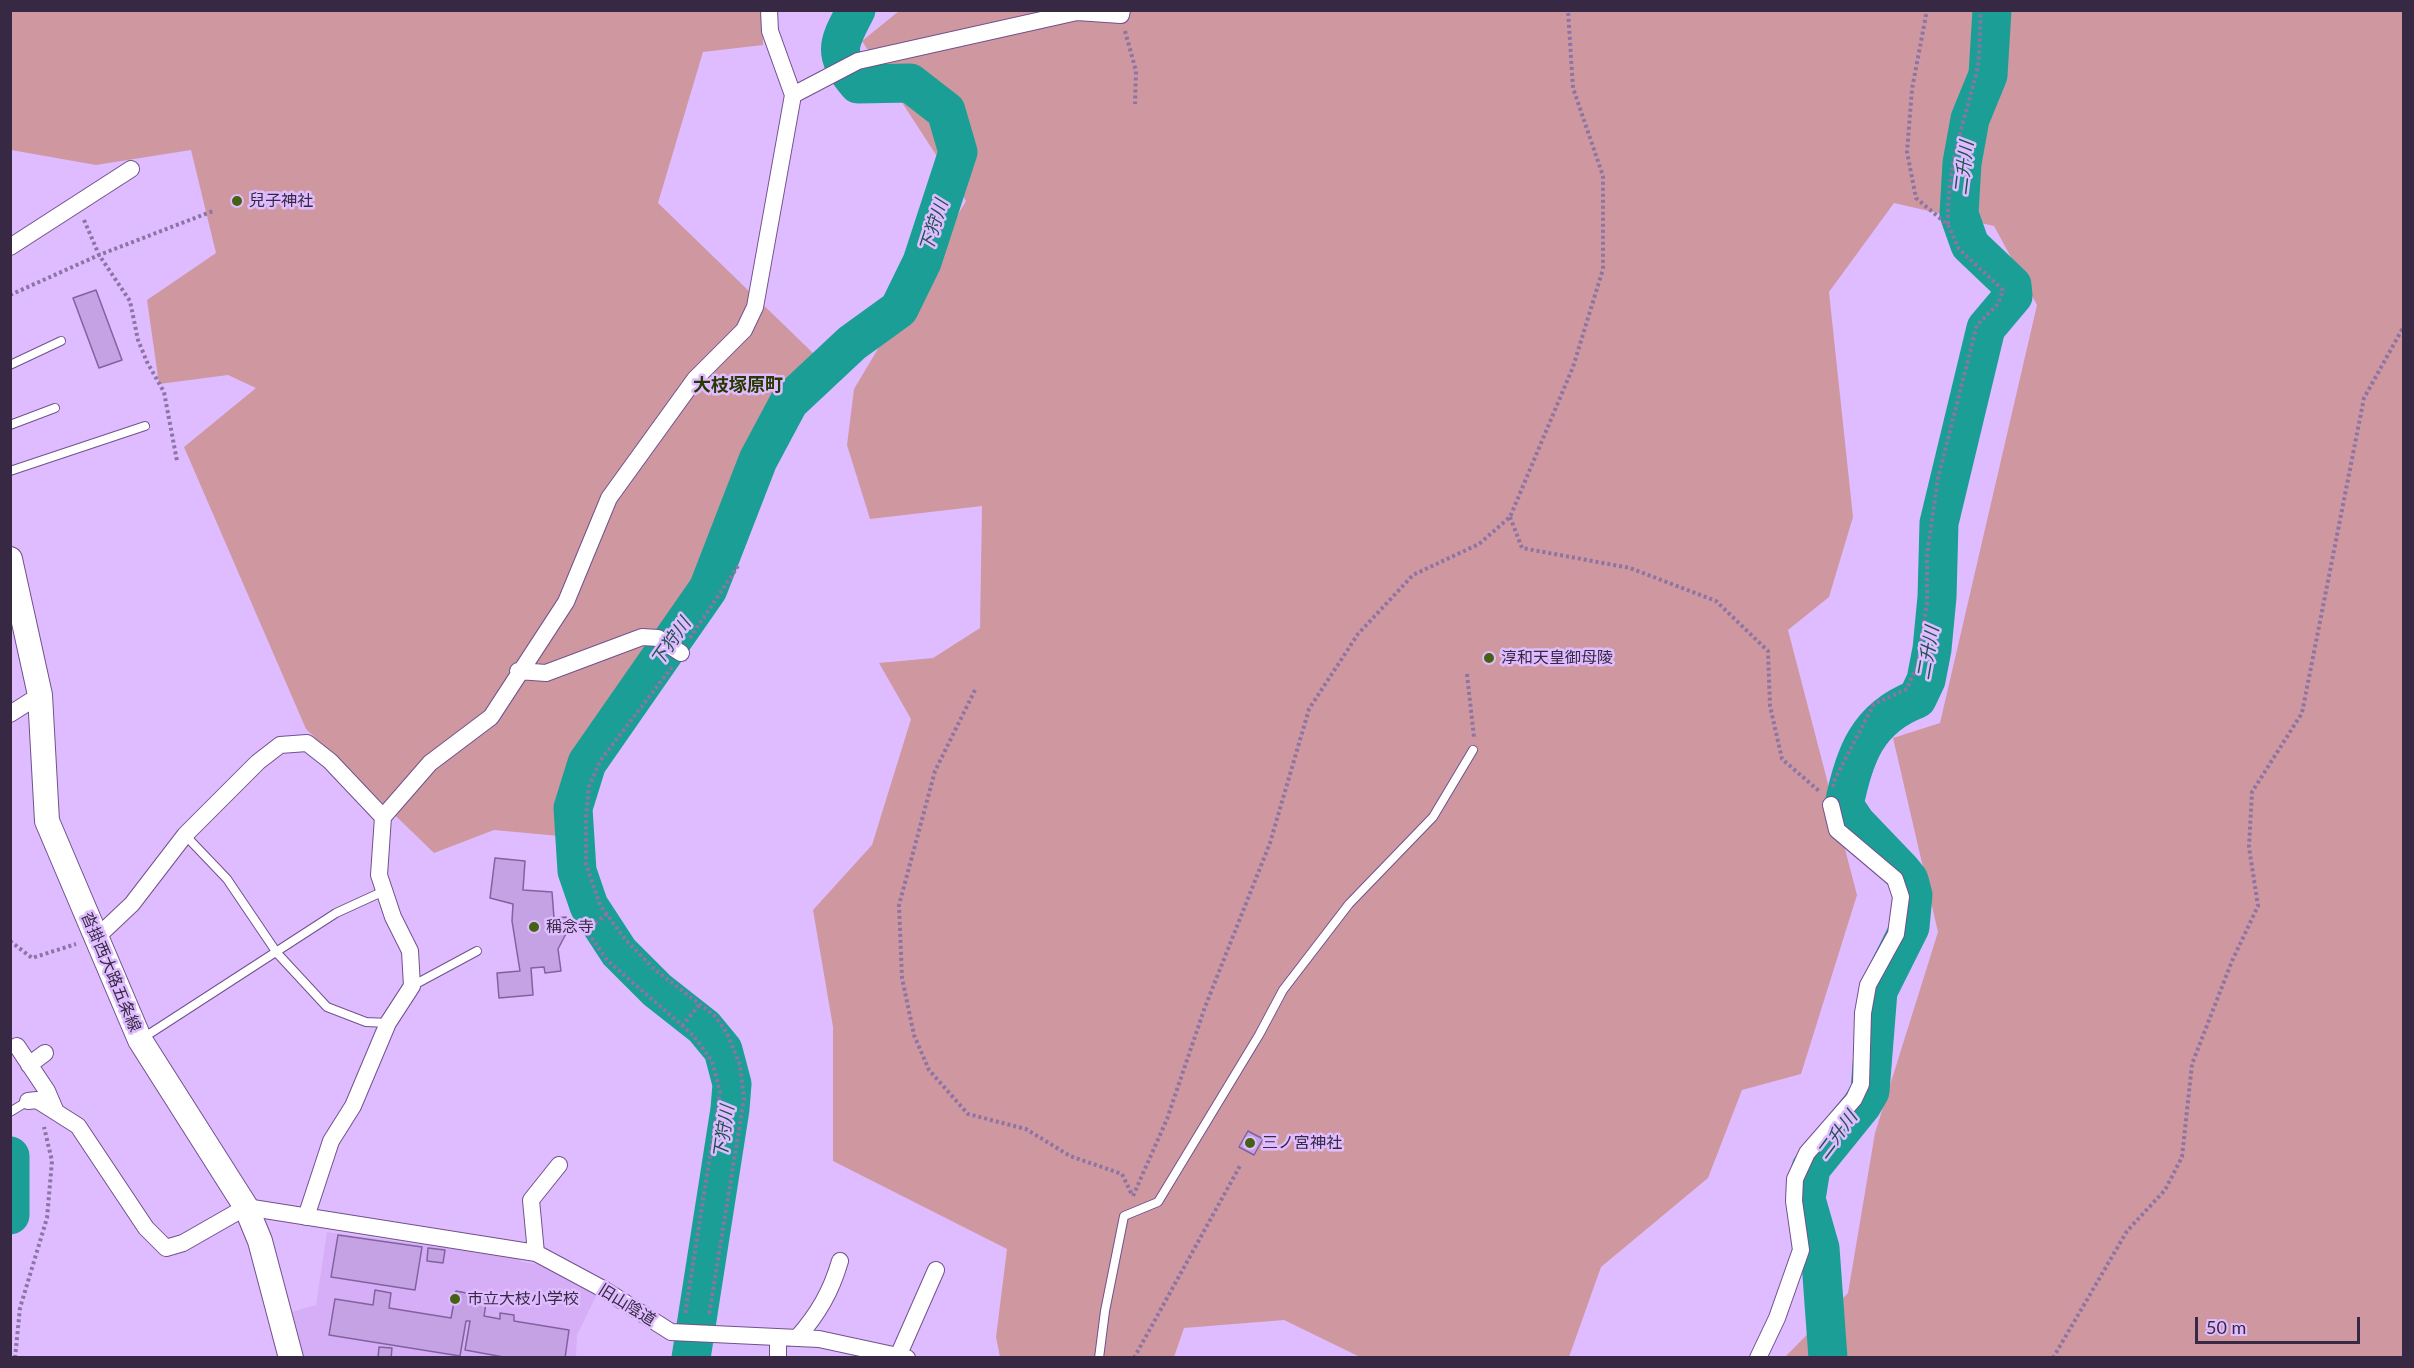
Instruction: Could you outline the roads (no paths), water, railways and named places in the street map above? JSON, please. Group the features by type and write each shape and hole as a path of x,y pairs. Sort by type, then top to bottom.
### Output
{"main road":[{"name":"沓掛西大路五条線","path":"10,559 40,695 47,821 140,1040 246,1207 260,1241 291,1358"}],"street":[{"path":"306,1217 331,1141 353,1106 388,1023 412,987 410,951 393,917 379,875 383,817 430,763 491,717 518,671 566,602 609,498 695,379 744,330 755,307 793,94 770,31 769,10"},
{"path":"793,94 858,61 1077,12 1122,13"},
{"path":"10,248 131,169"},
{"path":"518,671 546,673 642,637 658,638 680,652"},
{"path":"10,714 40,695"},
{"path":"96,938 132,904 185,835 258,762 280,745 307,743 330,760 383,817"},
{"path":"1758,1358 1777,1318 1801,1250 1794,1202 1795,1179 1807,1152 1854,1099 1861,1084 1863,1013 1868,985 1896,934 1902,897 1895,879 1837,830 1831,805"},
{"path":"17,1046 47,1091 56,1112"},
{"path":"29,1065 45,1053"},
{"path":"33,1100 78,1126 146,1228 166,1248 183,1243 246,1207"},
{"path":"536,1253 531,1200 559,1165"},
{"name":"旧山陰道","path":"246,1207 536,1253 605,1290 671,1332 819,1339 903,1356"},
{"path":"797,1338 817,1316 834,1284 840,1261"},
{"path":"903,1356 936,1270"},
{"path":"778,1337 778,1358"}],"lane":[{"path":"10,365 61,341"},
{"path":"10,425 55,408"},
{"path":"10,471 145,426"},
{"path":"1099,1358 1105,1311 1124,1216 1158,1202 1259,1035 1283,990 1349,904 1433,817 1473,750"},
{"path":"185,835 227,879 277,953 327,1007 366,1022 388,1023"},
{"path":"140,1040 336,914 384,891"},
{"path":"412,987 477,951"},
{"path":"10,1112 33,1100"}],"waterway":[{"name":"下狩川","path":"691,1358 732,1084 723,1050 704,1027 657,990 619,952 589,906 577,871 573,808 587,763 708,589 758,460 789,402 852,343 899,309 922,262 958,152 946,111 910,83 858,84 850,73 844,64 840,48 856,10"},
{"name":"二升川","path":"1828,1358 1820,1248 1806,1199 1811,1168 1862,1105 1870,1091 1878,991 1910,927 1913,895 1909,880 1856,823 1844,805 1853,770 1865,741 1886,717 1917,699 1926,680 1932,649 1937,597 1939,523 1986,328 2013,296 2012,285 1970,245 1959,214 1962,163 1970,119 1988,75 1992,10"},
{"path":"10,1156 10,1215"}],"place":[{"name":"兒子神社","path":"237,201"},
{"name":"淳和天皇御母陵","path":"1489,658"},
{"name":"稱念寺","path":"534,927"},
{"name":"三ノ宮神社","path":"1250,1143"},
{"name":"市立大枝小学校","path":"455,1299"}],"district":[{"name":"大枝塚原町","path":"738,385"}]}
